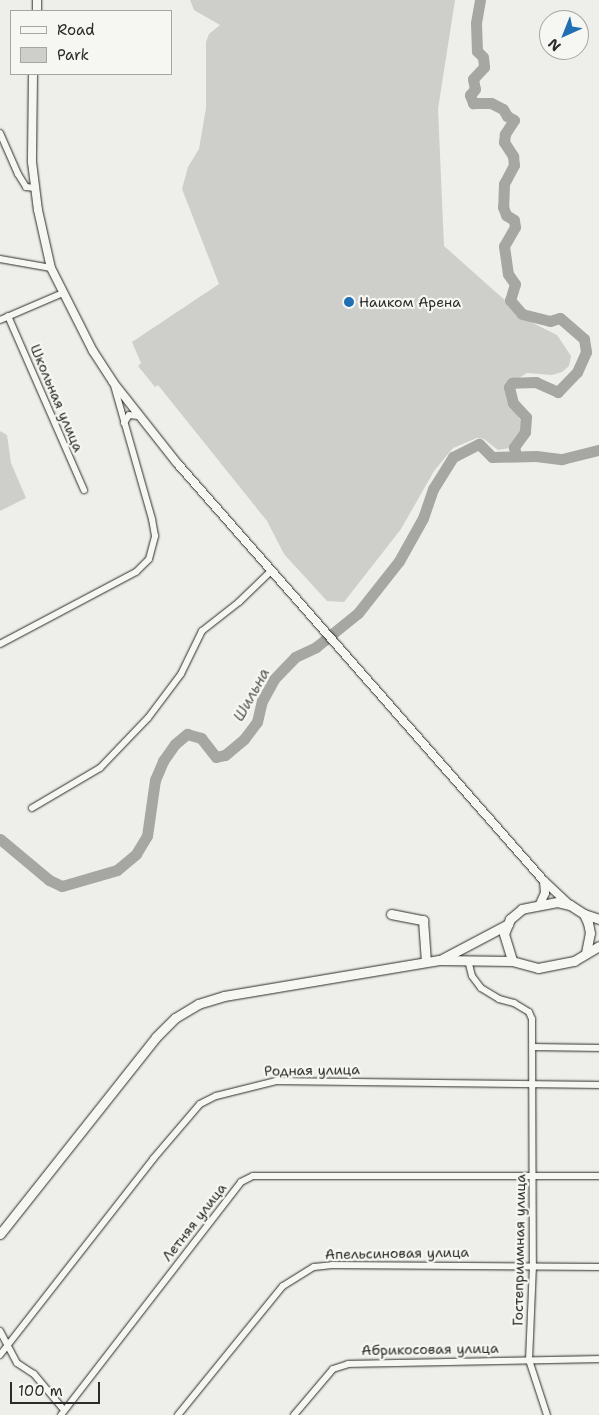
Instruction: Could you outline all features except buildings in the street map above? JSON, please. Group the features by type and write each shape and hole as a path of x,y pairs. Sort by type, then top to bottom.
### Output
{"main road":[{"path":"439,960 508,924 522,909 540,904 556,902 570,905 584,914 599,919"},
{"path":"391,914 423,920 426,962"},
{"path":"584,914 590,933 586,953"},
{"path":"508,924 504,934 512,961"},
{"path":"0,1234 175,1018 198,1004 224,996 439,960 512,961 538,968 574,961 599,946"}],"street":[{"path":"33,75 32,162 35,188 52,268 63,293 113,382 138,416 272,570 342,647 544,881 570,905"},
{"path":"0,133 18,174 26,187 35,188"},
{"path":"0,259 52,268"},
{"path":"0,320 63,293"},
{"name":"Школьная улица","path":"8,316 84,490"},
{"path":"0,644 136,572 149,559 155,536 152,519 113,382"},
{"path":"124,422 129,416 138,416"},
{"path":"32,808 100,768 148,718 180,674 202,631 240,602 272,570"},
{"path":"540,904 545,893 544,881"},
{"name":"Гостеприимная улица","path":"468,960 472,976 480,988 529,1012 534,1047 533,1265 529,1360 547,1415"},
{"path":"534,1047 599,1048"},
{"name":"Родная улица","path":"0,1355 153,1159 200,1104 216,1096 276,1081 357,1080 389,1085 534,1082 599,1085"},
{"name":"Летняя улица","path":"62,1413 241,1182 253,1176 532,1174 599,1176"},
{"name":"Апельсиновая улица","path":"178,1415 283,1286 314,1267 332,1264 599,1267"},
{"path":"0,1331 4,1334 6,1347 17,1363 34,1374 62,1413"},
{"name":"Абрикосовая улица","path":"294,1415 333,1369 348,1364 599,1359"}],"green space":[{"name":"Наиком Арена","path":"190,0 455,0 438,109 444,246 527,320 557,335 571,356 569,366 562,372 552,375 527,373 507,385 509,404 524,425 522,441 517,447 498,450 484,439 477,438 453,448 434,471 401,529 344,602 327,601 284,554 267,521 158,385 155,387 138,366 141,363 132,342 219,284 182,189 188,167 199,149 206,108 206,42 209,34 220,25 194,10"},
{"path":"0,431 7,435 11,463 26,498 0,511"}],"waterway":[{"path":"480,0 476,23 477,51 483,57 484,67 473,79 475,89 470,95 473,103 491,103 503,109 507,116 514,120 505,134 504,142 513,156 514,165 504,184 503,207 506,215 514,220 515,227 504,246 508,274 515,284 510,300 522,314 550,321 560,318 584,339 586,352 577,372 558,392 536,382 512,383 509,387 513,403 526,417 525,432 514,447 516,455"},
{"name":"Шильна","path":"0,839 49,880 62,886 117,870 136,854 147,836 155,780 163,761 175,744 187,734 201,738 216,757 225,755 244,739 257,722 262,701 274,679 295,657 316,647 358,613 399,561 423,518 433,489 453,457 479,444 492,457 536,456 562,459 599,450"}],"place":[{"name":"Наиком Арена","path":"349,302"}]}
